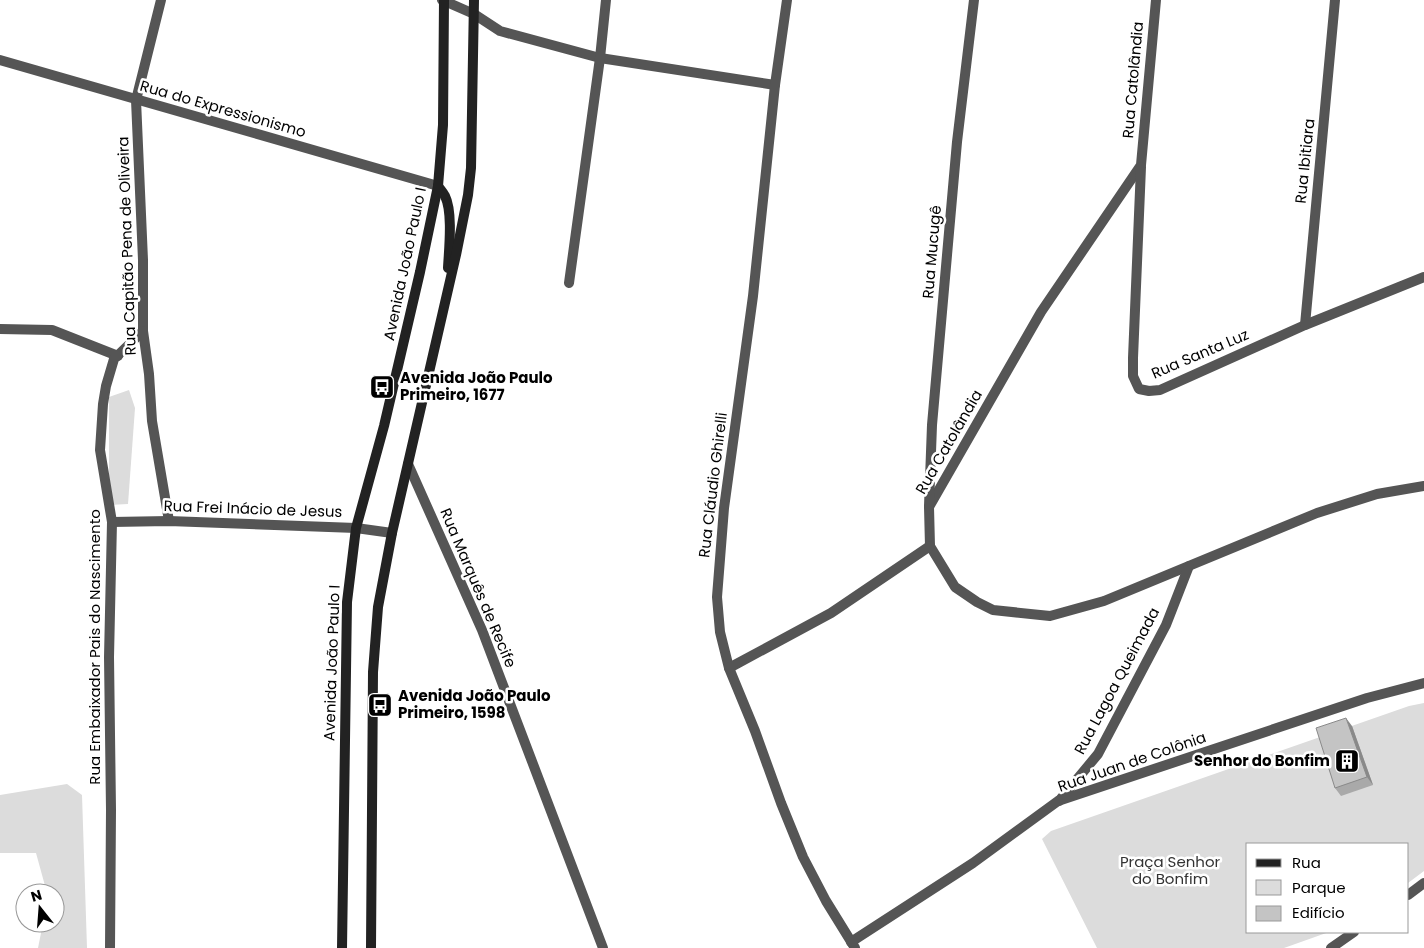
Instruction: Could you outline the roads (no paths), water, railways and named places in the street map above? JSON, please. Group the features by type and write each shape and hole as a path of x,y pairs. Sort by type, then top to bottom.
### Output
{"main road":[{"name":"Avenida João Paulo I","path":"342,948 346,602 356,528 384,426 438,186 443,125 443,0"},
{"path":"371,948 373,672 378,607 392,533 468,195 471,168 474,0"},
{"path":"438,186 445,196 450,230 448,271 443,311"}],"street":[{"name":"Rua Capitão Pena de Oliveira","path":"161,0 136,100 143,260 143,331 152,420 169,522"},
{"path":"443,0 474,14 500,31 600,58 775,85"},
{"path":"569,283 600,58 606,0"},
{"name":"Rua Cláudio Ghirelli","path":"787,0 775,85 753,296 724,508 717,597 720,632 729,668 803,856 826,901 853,945"},
{"name":"Rua Mucugê","path":"929,507 932,425 950,220 957,142 974,0"},
{"name":"Rua Catolândia","path":"1156,0 1141,165 1041,312 929,507 930,546 955,588 977,602 994,610 1050,616 1104,601 1317,513 1377,494 1424,486"},
{"name":"Rua Ibitiara","path":"1305,325 1335,0"},
{"name":"Rua do Expressionismo","path":"0,60 438,186"},
{"name":"Rua Santa Luz","path":"1141,165 1133,358 1134,376 1139,389 1149,391 1160,390 1305,325 1424,278"},
{"path":"0,329 52,330 118,356"},
{"name":"Rua Embaixador Pais do Nascimento","path":"110,948 112,810 109,657 112,522 100,450 103,404 114,359 143,331"},
{"name":"Rua Marquês de Recife","path":"408,464 482,630 604,948"},
{"name":"Rua Frei Inácio de Jesus","path":"112,522 356,528 392,533"},
{"path":"729,668 831,613 930,546"},
{"name":"Rua Lagoa Queimada","path":"1058,801 1098,754 1166,626 1189,566"},
{"name":"Rua Juan de Colônia","path":"853,945 973,863 1058,801 1367,698 1424,683"},
{"path":"1409,894 1424,883"},
{"path":"1331,948 1353,933"}],"place":[{"name":"Avenida João Paulo Primeiro, 1677","path":"382,387"},
{"name":"Avenida João Paulo Primeiro, 1598","path":"380,705"},
{"name":"Senhor do Bonfim","path":"1347,761"}],"park label":[{"name":"Praça Senhor do Bonfim","path":"1170,870"}]}
